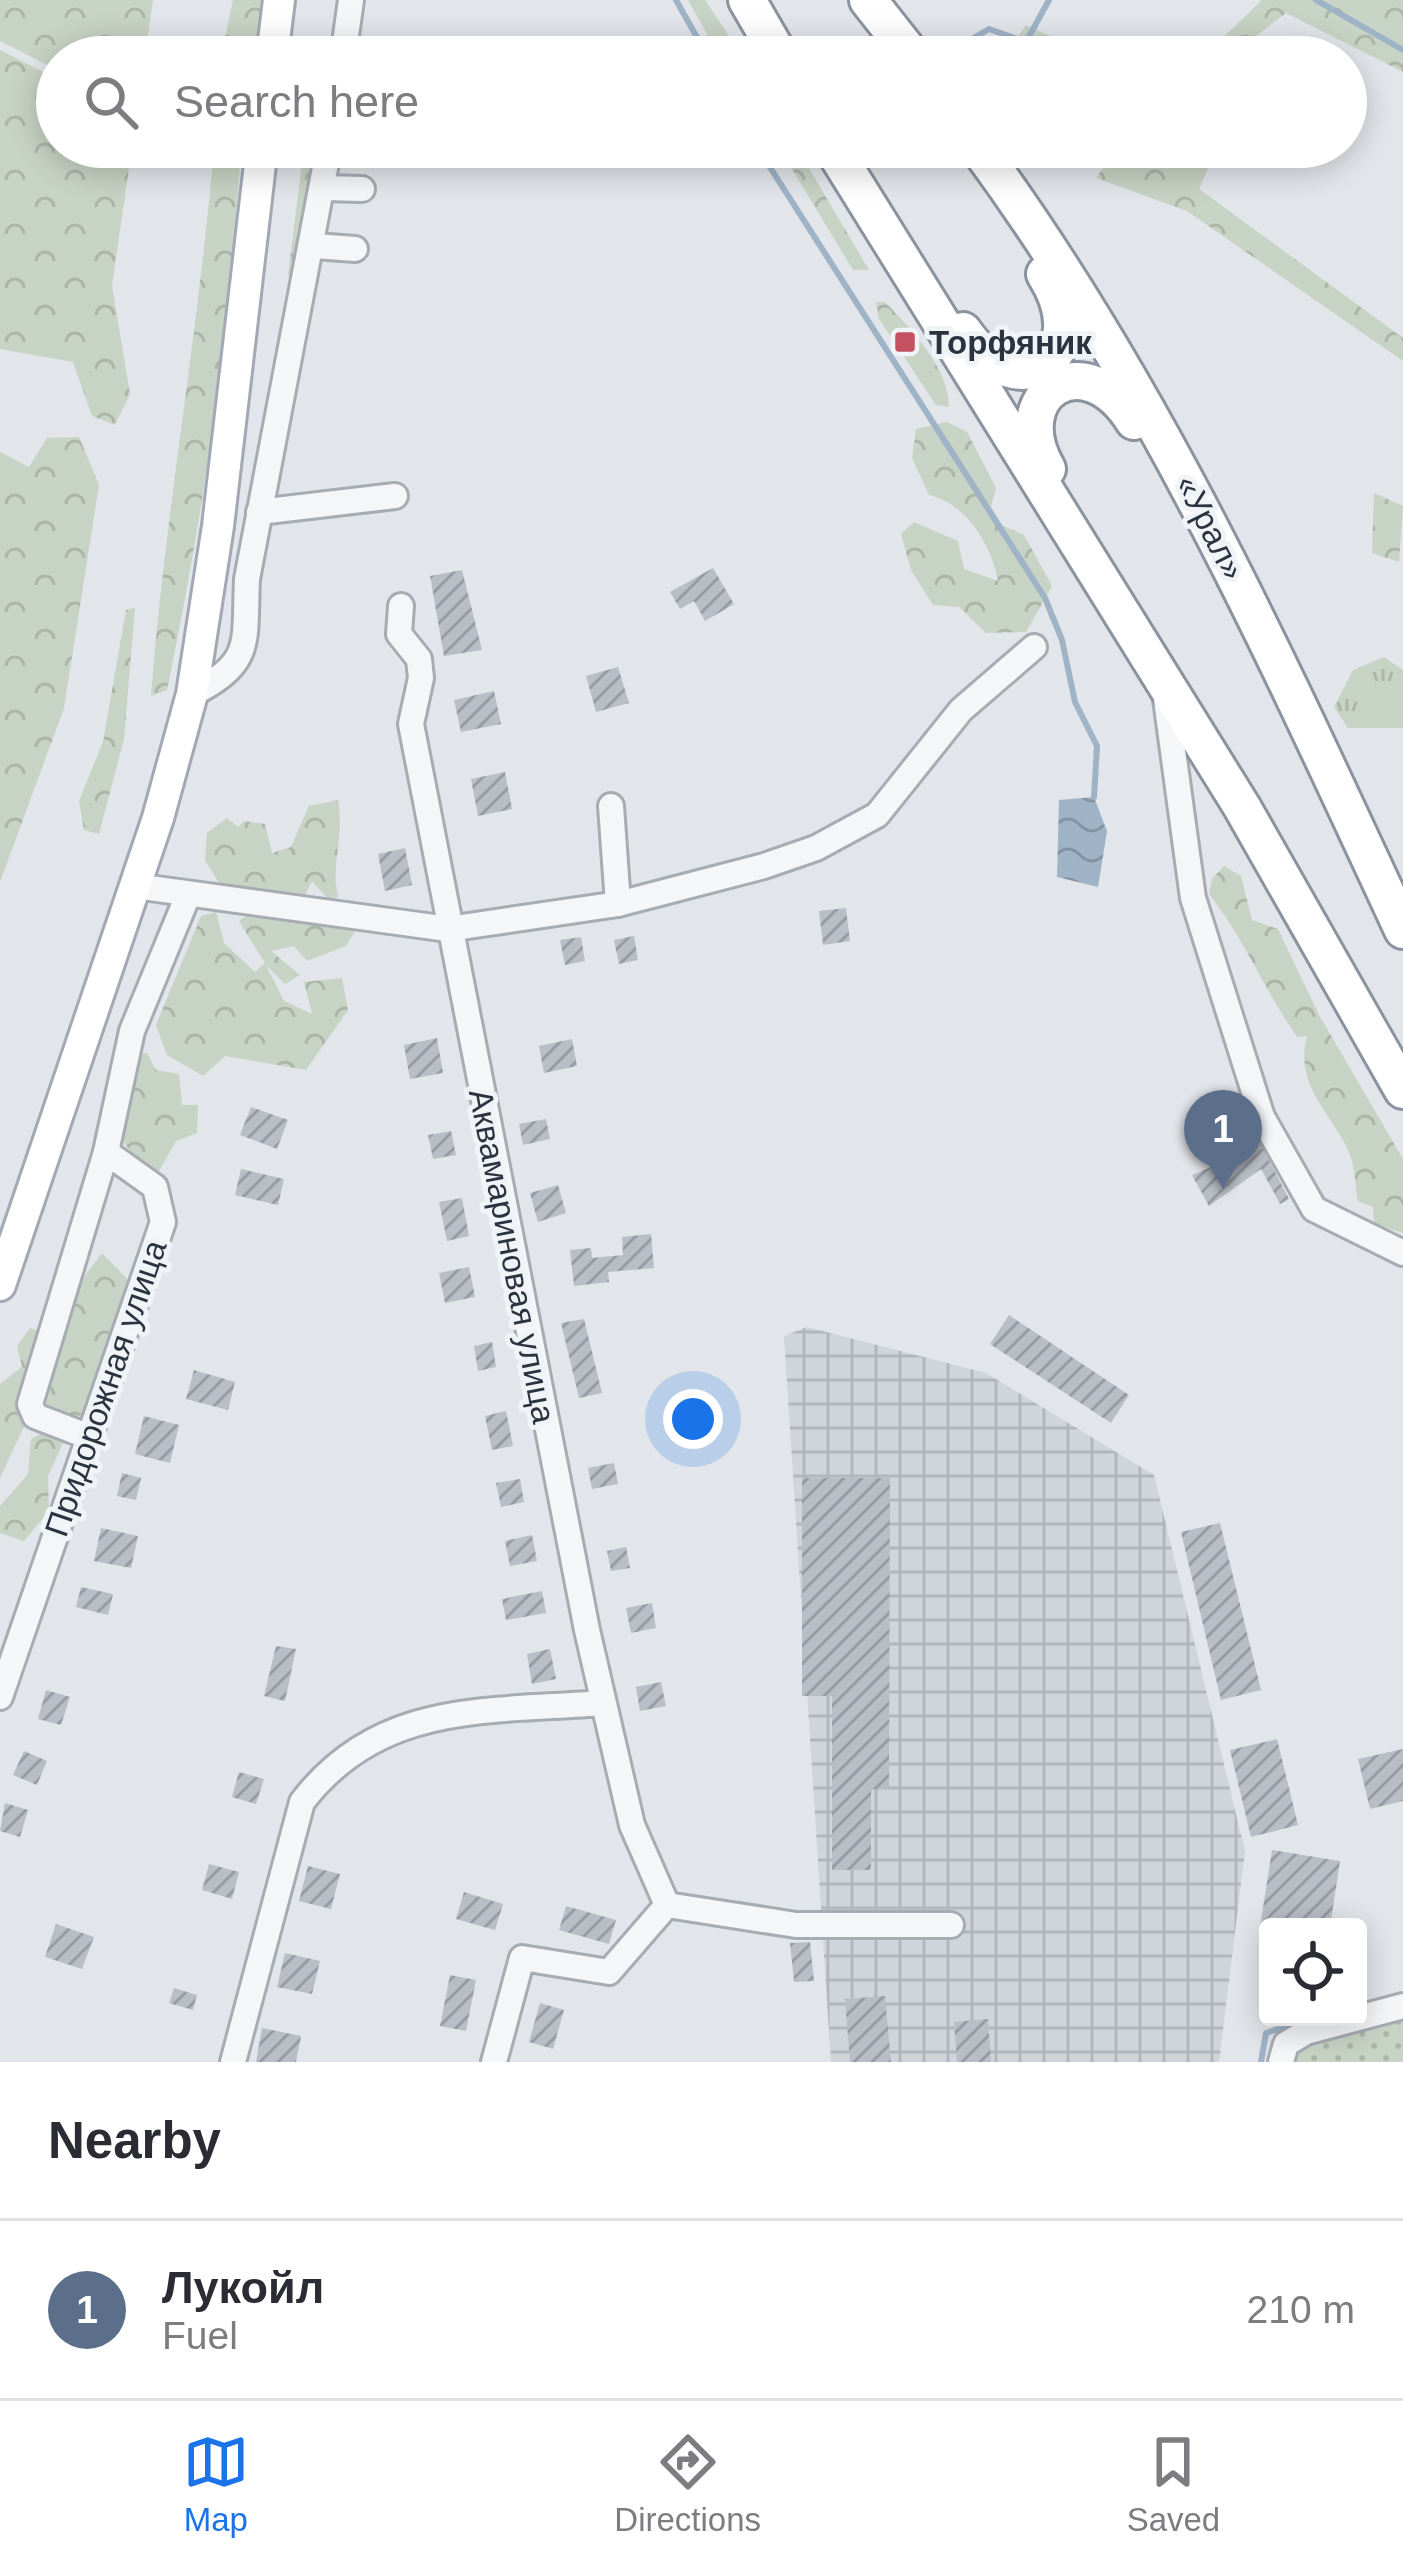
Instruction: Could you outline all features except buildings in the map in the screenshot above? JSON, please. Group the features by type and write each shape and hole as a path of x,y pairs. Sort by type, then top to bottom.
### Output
{"highway":[{"path":"747,0 768,36"},
{"path":"868,0 896,36"},
{"path":"844,168 1163,678 1403,1090"},
{"path":"863,200 921,266 977,352 1004,371 1022,373 1057,355 1065,331 1063,311 1000,204 987,168"},
{"name":"«Урал»","path":"992,168 1096,319 1212,525 1403,930"},
{"path":"1110,597 1032,431 1034,412 1053,391 1089,379 1108,387 1212,525"}],"main road":[{"path":"275,36 279,0"},
{"path":"0,1285 135,886 192,694 218,526 260,168"}],"street":[{"path":"346,36 351,0"},
{"path":"192,694 230,674 244,645 247,579 315,246 326,168"},
{"path":"323,188 362,190"},
{"path":"315,246 355,249"},
{"path":"259,512 395,496"},
{"name":"Аквамариновая улица","path":"401,606 399,634 419,659 422,678 412,724 448,928 603,1703 632,1825 667,1905"},
{"path":"135,886 448,928 618,904 764,866 816,848 877,815 961,710 1034,646"},
{"path":"1163,678 1193,898 1262,1117 1314,1209 1403,1252"},
{"path":"610,806 618,904"},
{"path":"87,1436 35,1416 31,1404 106,1152 132,1031 188,895"},
{"name":"Придорожная улица","path":"0,1697 9,1634 164,1222 155,1186 106,1152"},
{"path":"233,2062 302,1802 328,1768 374,1737 428,1717 603,1703"},
{"path":"494,2062 522,1958 609,1972 667,1905 796,1925 951,1925"},
{"path":"1281,2062 1286,2044 1306,2032 1403,2006"}],"shaded area":[{"path":"807,1327 986,1373 1154,1475 1245,1851 1219,2062 831,2062 784,1336"}],"green space":[{"path":"0,0 153,0 148,36 36,36 36,59 0,41"},
{"path":"233,0 264,0 261,36 225,36"},
{"path":"688,0 705,0 729,36 708,36"},
{"path":"1262,0 1403,0 1403,72 1367,54 1367,36 1332,36 1286,13 1256,36 1225,36"},
{"path":"1026,25 1050,36 1018,36"},
{"path":"0,50 36,68 36,168 129,168 112,286 130,394 115,425 92,416 73,362 0,349"},
{"path":"212,168 239,168 223,351 193,556 167,690 151,696 165,558"},
{"path":"301,168 316,168 295,282 288,275"},
{"path":"809,168 869,270 853,270 792,169"},
{"path":"1103,168 1208,168 1199,189 1403,338 1403,361 1187,211 1096,178"},
{"path":"876,302 885,302 927,350 943,378 949,407 936,405 879,319"},
{"path":"947,422 967,432 996,488 991,507 1002,525 1024,535 1052,586 1026,632 986,633 959,607 933,605 911,570 901,534 914,522 958,541 964,569 998,581 975,527 954,507 929,495 912,458 916,429"},
{"path":"79,437 99,485 64,708 0,882 0,452 29,467 47,438"},
{"path":"1374,493 1403,506 1399,562 1372,553"},
{"path":"135,608 124,739 99,834 84,830 79,801 103,742 126,610"},
{"path":"1384,657 1403,670 1403,728 1348,728 1334,707 1353,670"},
{"path":"338,800 338,897 328,899 312,881 305,895 219,883 205,860 207,833 227,818 238,827 244,821 265,824 272,853 291,847 309,806"},
{"path":"1224,866 1241,876 1252,920 1278,929 1319,1015 1403,1159 1403,1233 1374,1224 1373,1207 1358,1201 1349,1152 1310,1084 1304,1054 1307,1036 1297,1037 1209,894 1212,879"},
{"path":"216,912 224,943 255,972 265,963 239,921 249,914 324,921 355,931 346,946 307,961 294,946 271,951 300,975 285,984 266,965 284,1001 312,1014 304,982 342,978 348,1010 306,1070 225,1056 203,1076 167,1055 156,1025 201,916"},
{"path":"147,1053 156,1070 179,1074 182,1105 198,1105 197,1133 176,1141 159,1171 142,1168 123,1141 135,1055"},
{"path":"102,1253 133,1285 90,1408 70,1423 44,1411 78,1285"},
{"path":"30,1328 45,1332 27,1420 0,1478 0,1384 22,1367 17,1346"},
{"path":"55,1426 64,1441 48,1476 49,1511 24,1541 0,1533 0,1506 28,1474 31,1439"},
{"path":"1403,2012 1403,2062 1296,2062 1296,2049"}],"water":[{"path":"1094,797 1107,831 1098,887 1057,877 1059,800"}],"waterway":[{"path":"676,0 696,36"},
{"path":"1029,36 1049,0"},
{"path":"1316,0 1403,50"},
{"path":"977,36 989,29 1009,36"},
{"path":"770,168 1045,598 1062,640 1075,702 1097,746 1094,797"},
{"path":"1261,2062 1266,2033 1287,2026"}],"place":[{"name":"Торфяник","path":"905,342"},
{"name":"Лукойл","path":"1223,1189"}]}
